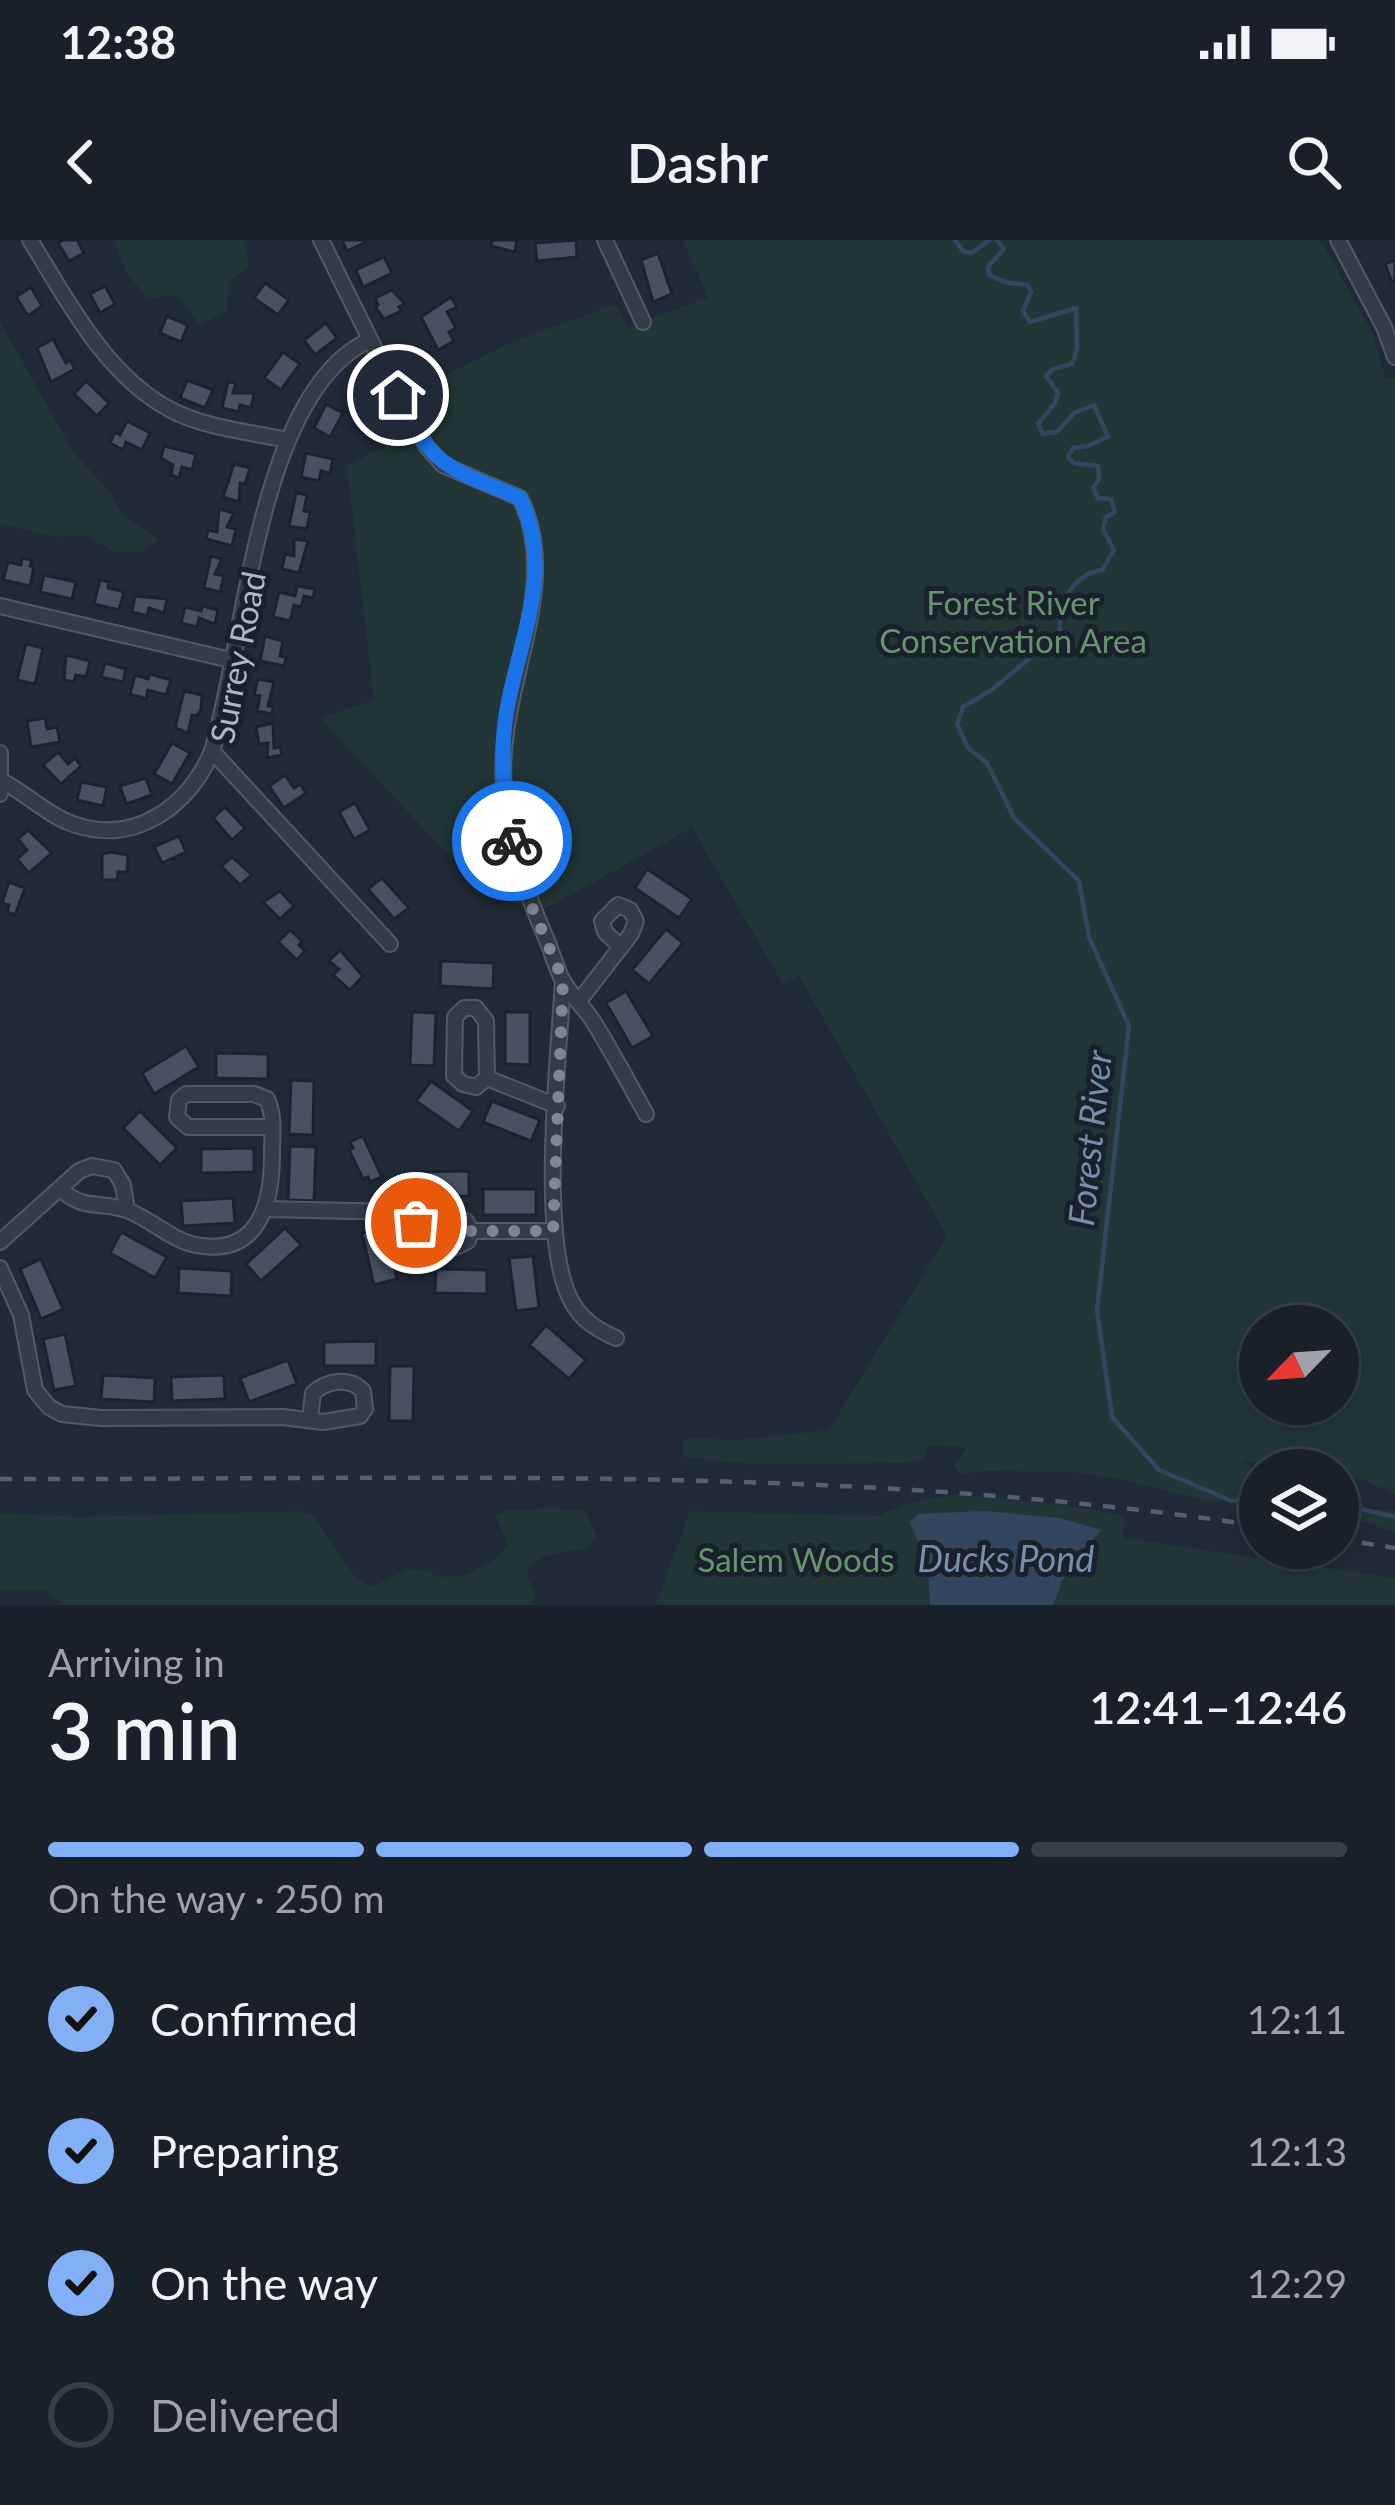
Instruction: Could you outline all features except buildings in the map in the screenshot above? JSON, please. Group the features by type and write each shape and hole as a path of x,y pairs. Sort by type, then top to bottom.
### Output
{"street":[{"path":"30,240 102,348 146,394 202,423 288,440"},
{"path":"321,240 409,418 443,465 520,498 530,518 536,542 534,598 506,712 504,785 523,886 563,980 646,1114"},
{"path":"605,240 643,322"},
{"path":"1338,240 1395,358"},
{"name":"Surrey Road","path":"370,340 349,350 328,370 288,440 265,507 212,751 390,944"},
{"path":"0,606 235,661"},
{"path":"0,753 1,787 74,825 114,831 150,821 186,796 212,751"},
{"path":"579,1001 620,946"},
{"path":"563,980 553,1231 562,1279 573,1305 595,1328 616,1337"},
{"path":"464,1008 476,1008 486,1021 487,1078 476,1087 454,1076 455,1017 464,1008"},
{"path":"487,1078 556,1106"},
{"path":"60,1189 74,1201 128,1210 184,1241 211,1246 238,1239 251,1231 267,1209 272,1127 272,1112 267,1099 254,1094 186,1094 175,1110 188,1127 272,1127"},
{"path":"0,1243 79,1172 104,1166 114,1170 128,1210"},
{"path":"267,1209 428,1213 455,1217 466,1221 471,1231 468,1241 434,1251 423,1246 416,1223 428,1213"},
{"path":"471,1231 553,1231"},
{"path":"0,1268 21,1316 34,1390 62,1414 310,1419"}],"green space":[{"path":"114,240 244,240 249,267 228,281 227,312 199,325 177,295 148,298 127,274"},
{"name":"Forest River Conservation Area","path":"683,240 1319,240 1325,248 1372,332 1386,379 1395,377 1395,1494 1359,1479 1359,1449 1239,1449 1239,1502 1198,1499 1121,1479 1070,1472 960,1474 954,1465 967,1448 929,1445 923,1459 904,1463 749,1464 683,1457 682,1442 692,1438 737,1440 829,1430 947,1236 799,976 783,984 692,828 545,909 516,905 452,859 320,718 374,700 347,466 424,426 409,393 510,343 616,304 628,328 708,297"},
{"path":"0,322 74,453 111,493 123,516 159,539 142,552 115,552 86,536 53,537 0,524"},
{"name":"Salem Woods","path":"957,1494 1118,1515 1124,1518 1123,1538 1239,1555 1239,1569 1334,1569 1395,1578 1395,1605 656,1605 690,1511 878,1516 908,1503"},
{"path":"1359,1506 1395,1510 1395,1532 1359,1520"},
{"path":"553,1508 585,1511 597,1536 590,1547 536,1561 527,1577 536,1593 532,1605 62,1605 46,1590 0,1590 0,1513 80,1517 302,1511 313,1515 354,1575 372,1587 406,1570 440,1577 466,1575 495,1560 508,1544 495,1516"}],"water":[{"name":"Ducks Pond","path":"985,1511 1060,1518 1101,1530 1065,1574 1053,1605 930,1605 928,1568 910,1522 918,1514"}],"waterway":[{"name":"Forest River","path":"955,240 971,253 990,240"},
{"name":"Forest River","path":"997,240 1004,249 988,267 989,275 1028,285 1031,292 1023,311 1030,322 1076,308 1077,349 1072,364 1046,376 1058,393 1038,424 1043,434 1057,432 1074,413 1094,405 1108,437 1073,448 1068,457 1074,463 1098,466 1099,479 1093,488 1098,498 1111,499 1115,512 1106,517 1103,529 1114,550 1102,570 1081,579 1067,596 1060,641 1040,650 963,707 957,724 968,748 987,763 1014,818 1079,881 1089,937 1129,1026 1097,1310 1112,1417 1159,1470 1239,1500"},
{"name":"Forest River","path":"1359,1509 1395,1517"}],"railway":[{"path":"0,1479 631,1479 789,1484 946,1492 1239,1523"},
{"path":"1359,1542 1395,1548"}],"way so far":[{"path":"416,1223 428,1213 440,1213 466,1221 471,1231 553,1231 563,980 523,886 512,841"}],"route":[{"path":"398,395 443,465 520,498 530,518 536,542 534,598 503,743 512,841"}]}
